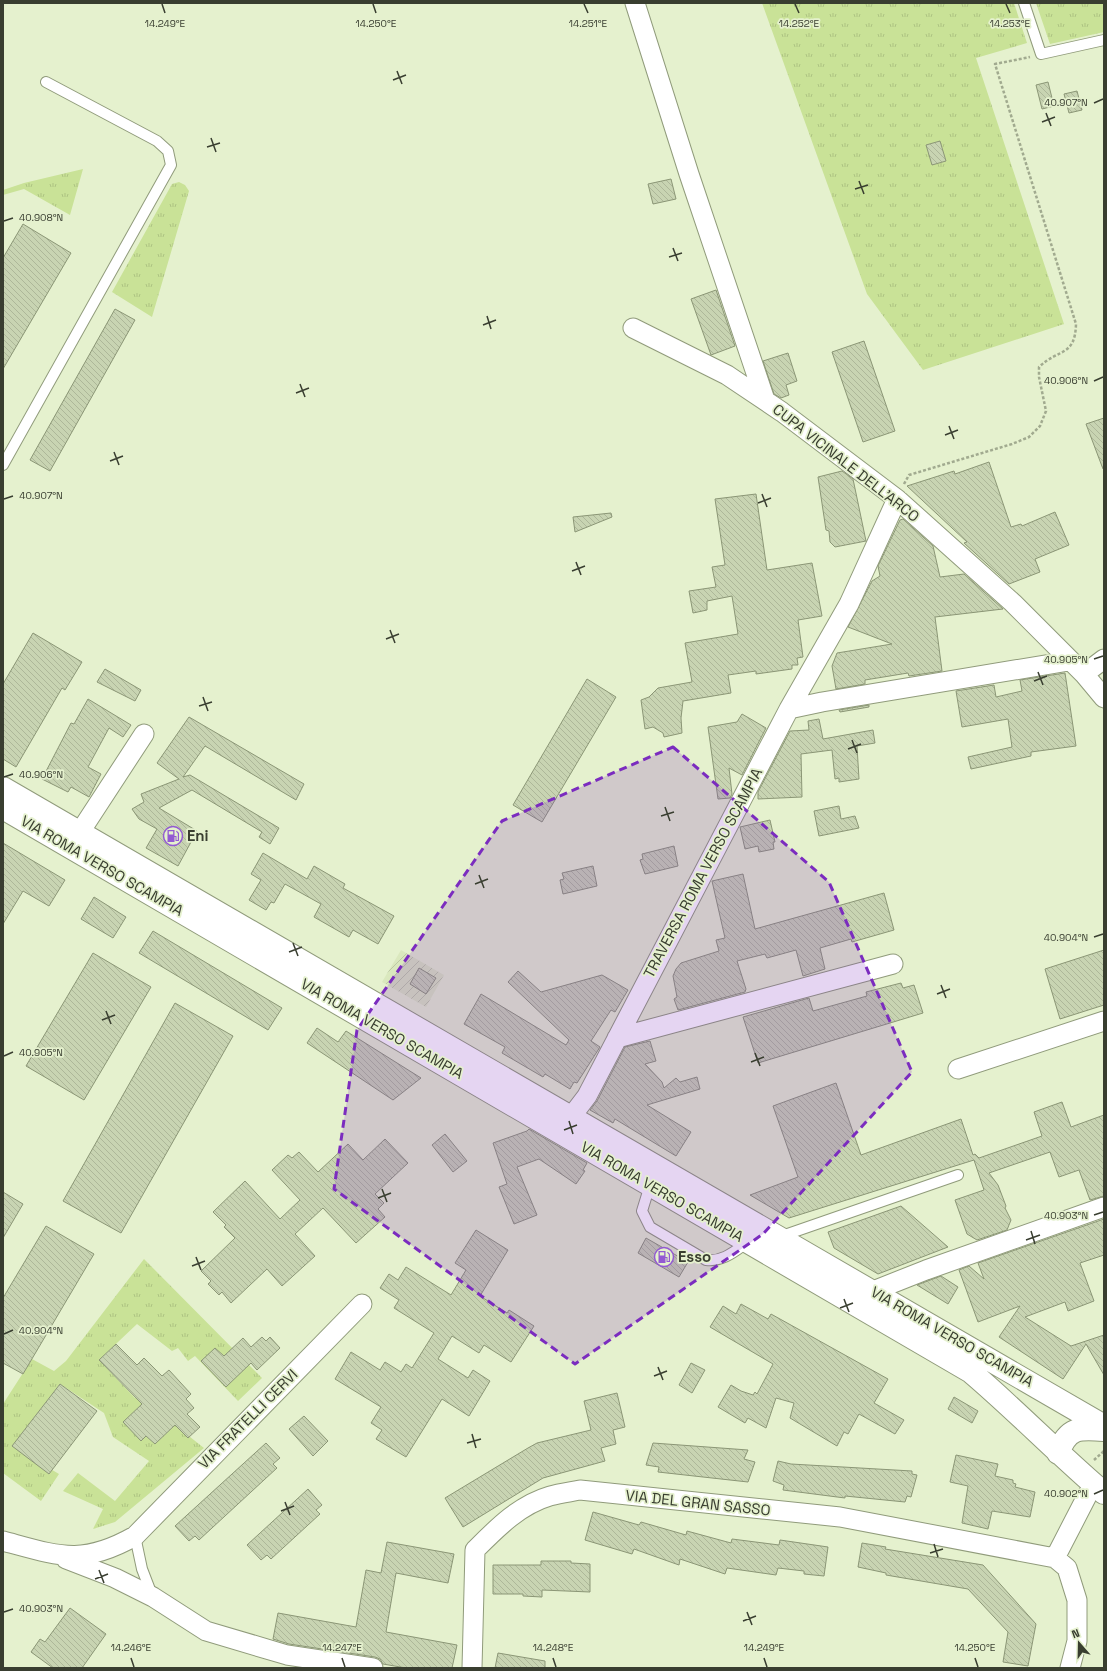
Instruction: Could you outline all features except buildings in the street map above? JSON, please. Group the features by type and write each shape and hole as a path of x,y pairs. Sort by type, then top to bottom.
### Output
{"main road":[{"name":"VIA ROMA VERSO SCAMPIA","path":"3,788 75,840 650,1185 971,1372 1010,1405 1058,1453 1099,1489"},
{"name":"VIA ROMA VERSO SCAMPIA","path":"3,808 75,840 571,1117 1104,1426"},
{"path":"1058,1453 1062,1441 1070,1433 1081,1428 1104,1430"}],"street":[{"path":"635,3 689,174 765,400"},
{"name":"CUPA VICINALE DELL'ARCO","path":"633,328 727,375 765,400 897,499 1013,603 1069,661 1084,674 1104,698"},
{"name":"TRAVERSA ROMA VERSO SCAMPIA","path":"571,1117 587,1096 789,709 849,604 897,499"},
{"path":"1084,674 1104,659"},
{"path":"789,709 822,702 1069,661"},
{"name":"VIA ROMA VERSO SCAMPIA","path":"75,840 144,734"},
{"path":"617,1038 893,964"},
{"path":"958,1069 1104,1021"},
{"path":"873,1291 933,1267 1104,1207"},
{"name":"VIA FRATELLI CERVI","path":"3,1541 59,1556 85,1556 116,1547 135,1536 362,1304"},
{"path":"1070,1668 1077,1641 1077,1600 1067,1568 1055,1558 1088,1494 1099,1489"},
{"name":"VIA DEL GRAN SASSO","path":"472,1668 474,1550 495,1529 522,1508 549,1496 580,1490 840,1517 1055,1558"},
{"path":"59,1556 115,1578 153,1597 206,1631 287,1661 373,1668"}],"lane":[{"path":"1024,3 1041,54 1104,40"},
{"path":"3,465 171,165 168,151 157,141 46,82"},
{"name":"VIA ROMA VERSO SCAMPIA","path":"755,1246 958,1175"},
{"path":"650,1185 642,1211 650,1226 706,1260 715,1261 755,1246"},
{"path":"135,1536 142,1569 153,1597"}],"path":[{"path":"897,499 909,475 1012,444 1029,437 1040,426 1046,411 1039,377 1039,367 1046,360 1069,349 1075,338 1076,324 995,64 1041,54"},
{"path":"1090,1464 1104,1451"}],"highlighted area":[{"path":"673,747 829,882 912,1072 763,1234 575,1364 334,1189 357,1030 502,821"}],"shaded area":[{"path":"401,950 444,975 426,1007 382,982"}],"green space":[{"path":"762,3 1014,3 1027,43 976,58 1064,324 923,370 867,294"},
{"path":"1036,3 1104,3 1104,32 1050,44"},
{"path":"83,169 70,215 24,189 3,195 3,190 24,183"},
{"path":"179,182 185,185 189,191 152,317 112,292 172,184"},
{"path":"144,1259 262,1378 238,1401 195,1356 188,1361 178,1348 172,1351 137,1324 99,1360 135,1398 143,1391 141,1441 146,1436 155,1444 175,1425 204,1448 115,1522 93,1529 103,1509 63,1491 78,1473 115,1501 149,1461 113,1437 104,1413 60,1384 12,1446 59,1474 41,1501 3,1473 3,1404 32,1359 54,1371 66,1361"}],"place":[{"name":"Eni","path":"173,836"},
{"name":"Esso","path":"664,1257"}]}
